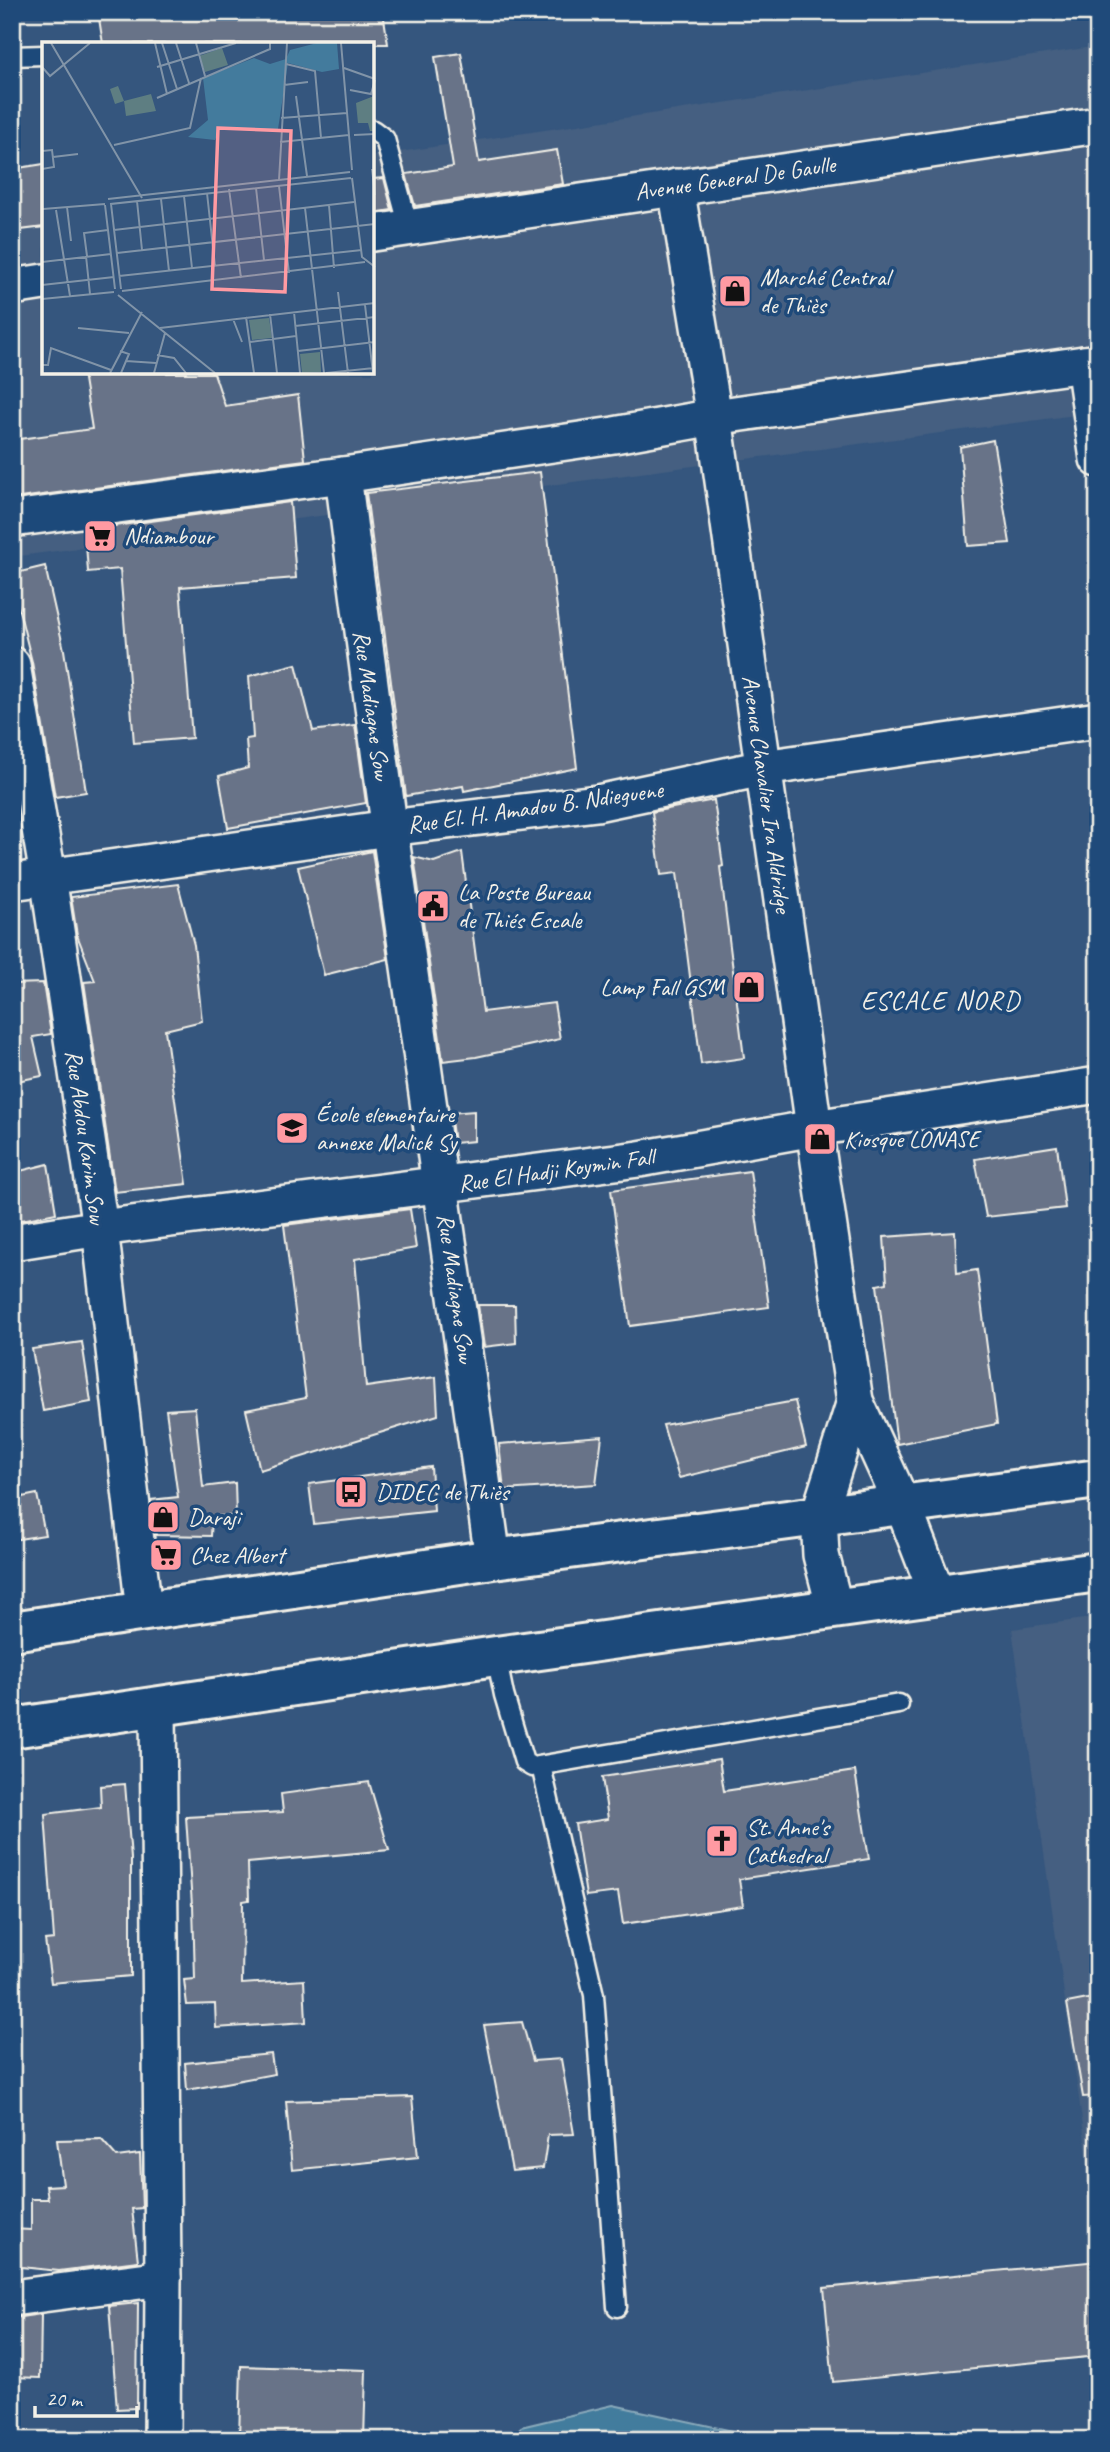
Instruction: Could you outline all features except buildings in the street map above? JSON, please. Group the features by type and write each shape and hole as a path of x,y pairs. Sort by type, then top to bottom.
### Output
{"main road":[{"path":"12,1631 493,1559 1098,1479"},
{"path":"12,1728 496,1656 1098,1572"}],"street":[{"name":"Avenue General De Gaulle","path":"374,233 1098,125"},
{"name":"Avenue Chavalier Ira Aldridge","path":"676,187 714,417 855,1401"},
{"path":"12,287 42,282"},
{"path":"12,519 343,475 714,417 1091,363 1098,458"},
{"name":"Rue Madiagne Sow","path":"343,475 389,828 493,1559"},
{"name":"Rue Abdou Karim Sow","path":"12,665 48,876 100,1228 144,1612"},
{"name":"Rue El. H. Amadou B. Ndieguene","path":"12,881 389,828 597,803 763,768 1098,720"},
{"name":"Rue El Hadji Koymin Fall","path":"12,1242 100,1228 639,1159 814,1128 1098,1085"},
{"path":"855,1401 903,1506 937,1594"},
{"path":"835,1609 821,1555 819,1515 855,1401"},
{"path":"158,1706 162,2440"},
{"path":"12,2298 163,2278"}],"lane":[{"path":"12,56 42,55"},
{"path":"374,131 385,139 409,228"},
{"path":"496,1656 504,1695 524,1762 532,1767 899,1704"},
{"path":"541,1766 594,1995 617,2306"}],"shaded area":[{"name":"Marché Central de Thiès","path":"1098,46 1098,412 12,557 12,210 42,205 42,374 374,374 374,156"},
{"path":"1098,1617 1098,2232 1012,1629"},
{"path":"613,2405 774,2440 510,2440 521,2427"}],"place":[{"name":"Marché Central de Thiès","path":"735,291"},
{"name":"Ndiambour","path":"100,536"},
{"name":"La Poste Bureau de Thiés Escale","path":"433,906"},
{"name":"Lamp Fall GSM","path":"749,987"},
{"name":"École elementaire annexe Malick Sy","path":"292,1128"},
{"name":"Kiosque LONASE","path":"820,1139"},
{"name":"DIDEC de Thiès","path":"351,1492"},
{"name":"Daraji","path":"163,1517"},
{"name":"Chez Albert","path":"166,1555"},
{"name":"St. Anne's Cathedral","path":"722,1841"}],"district":[{"name":"ESCALE NORD","path":"941,1000"}]}
